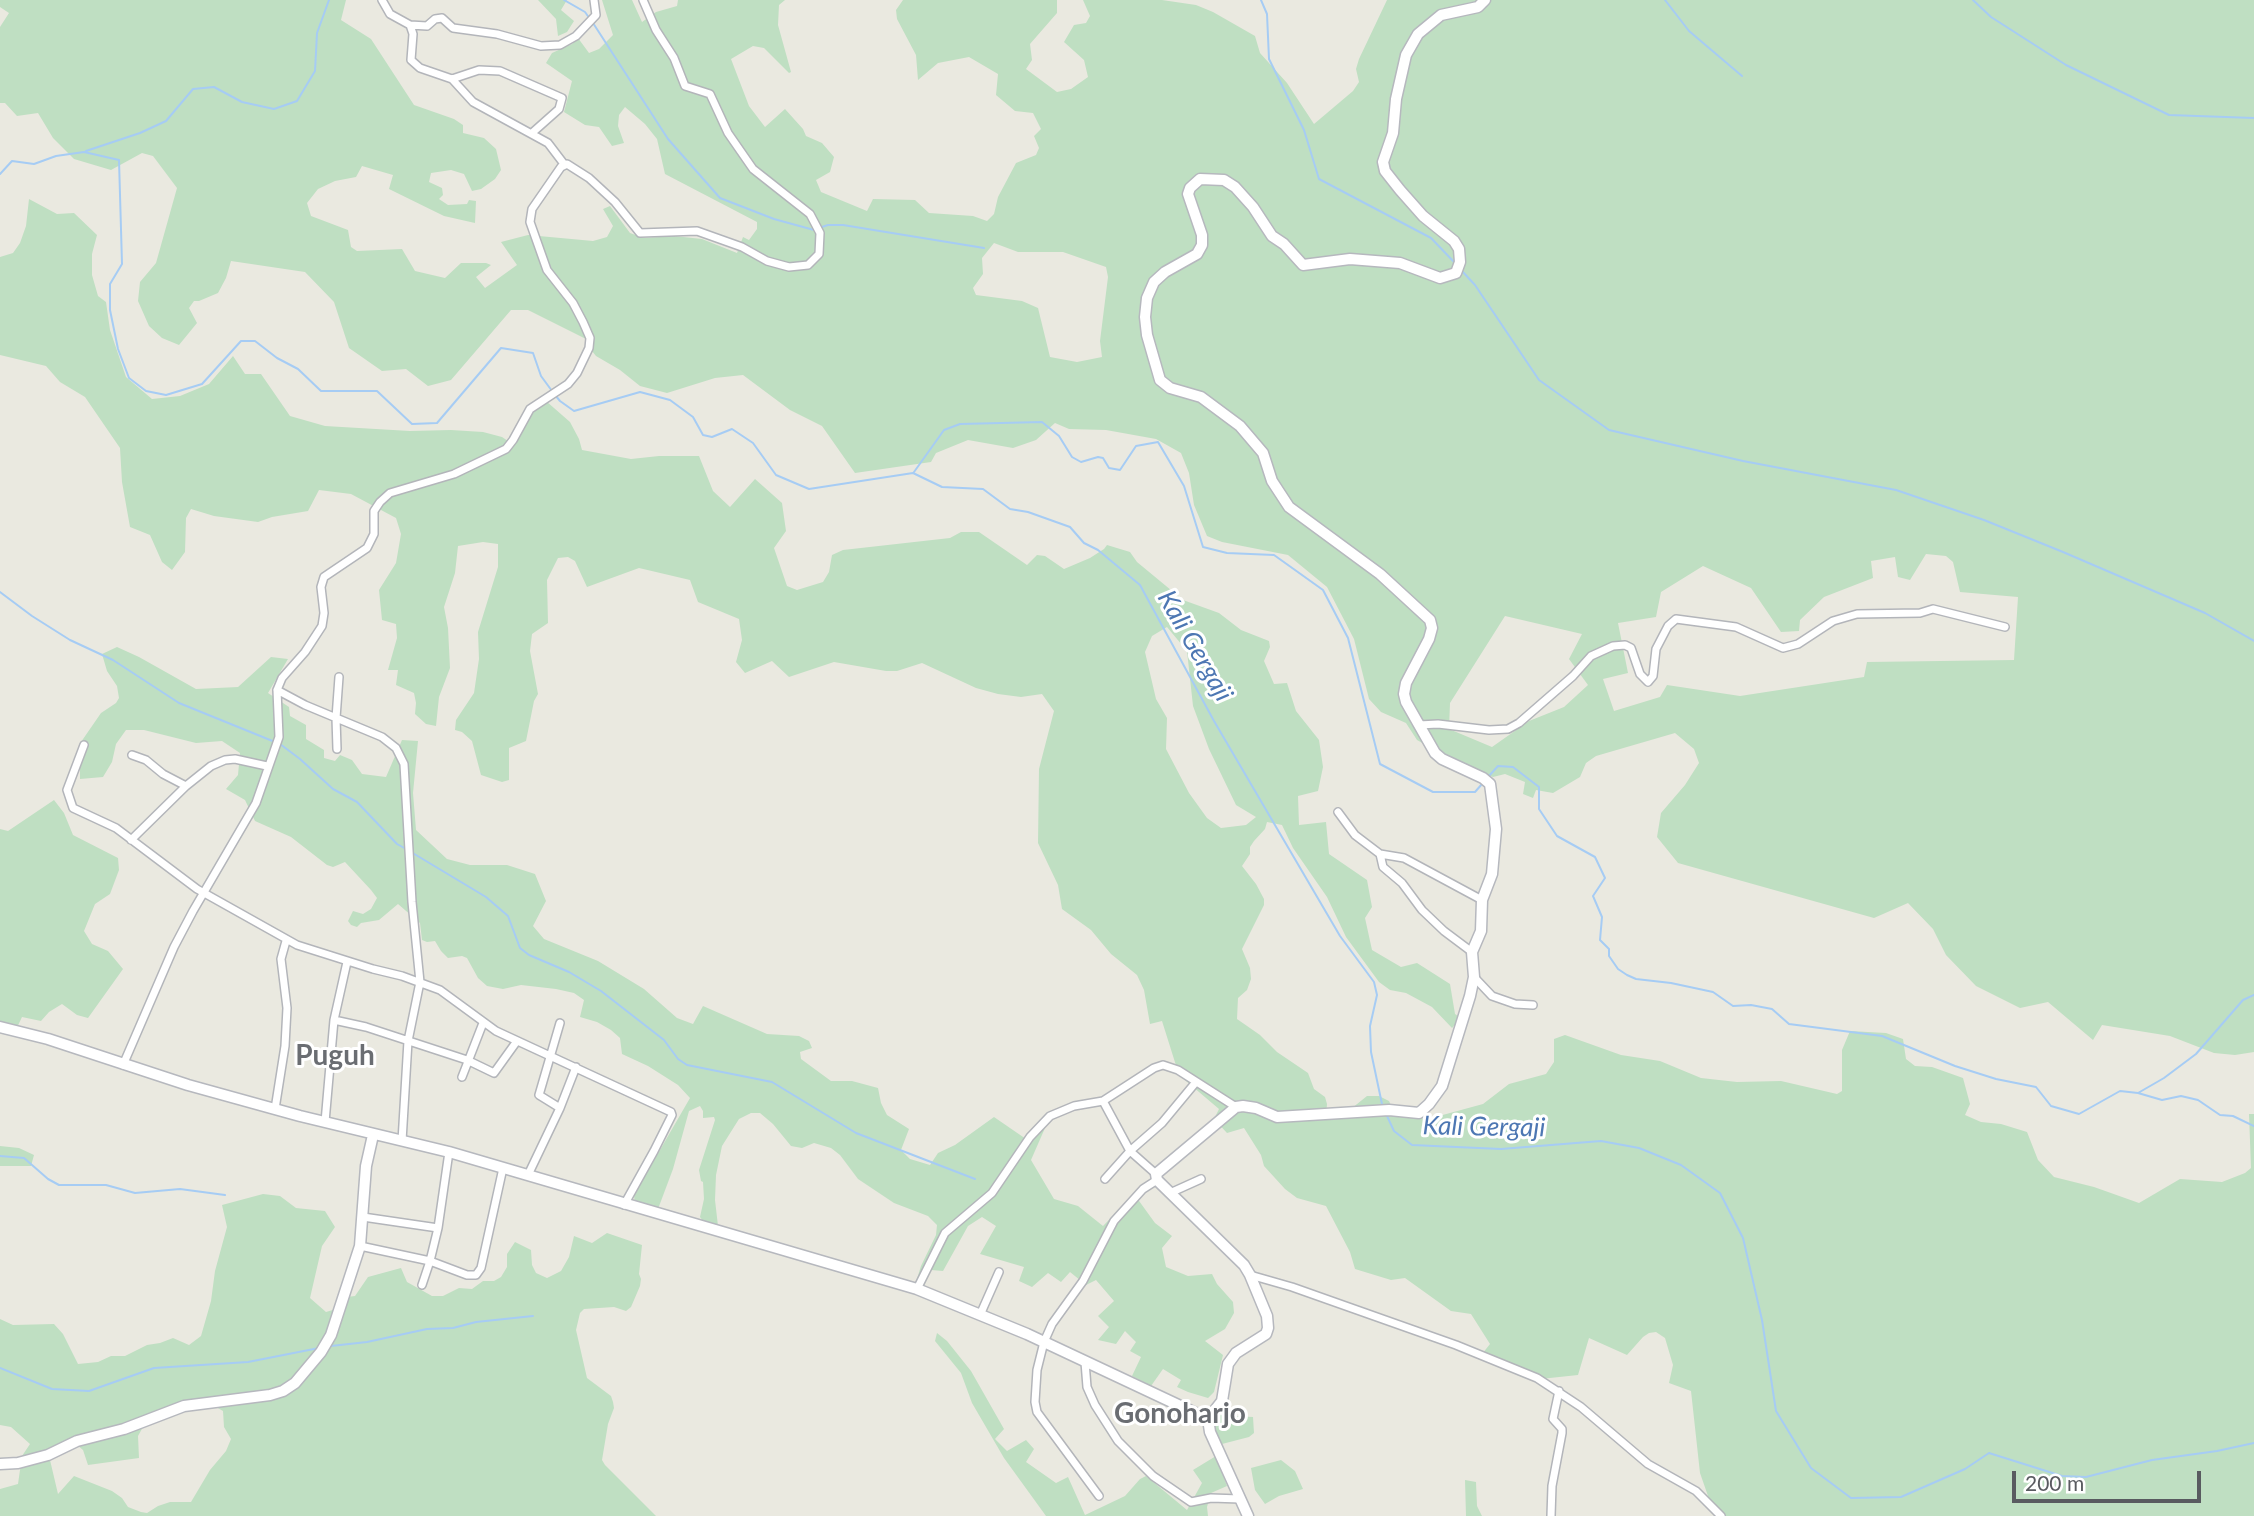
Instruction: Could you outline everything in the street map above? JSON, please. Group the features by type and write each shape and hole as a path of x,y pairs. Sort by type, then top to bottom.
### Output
{"street":[{"path":"382,0 390,14 410,25 427,26 435,19 442,18 453,28 496,34 541,46 560,45 576,36 596,15 594,0"},
{"path":"410,25 413,34 411,60 414,64 452,79 468,99 548,143 564,164 572,166 607,193 640,233 697,231 742,247 767,261 795,268 808,265 816,258 821,247 819,230 810,215 753,169 728,132 710,94 689,88 682,82 676,62 656,30 643,0"},
{"path":"1099,1496 1037,1412 1037,1370 1044,1342 1059,1313 1083,1281 1114,1221 1143,1189 1236,1107 1256,1108 1277,1117 1335,1112 1419,1113 1437,1095 1449,1067 1474,977 1472,952 1481,931 1482,900 1492,874 1496,829 1486,780 1435,753 1404,694 1406,683 1429,639 1432,628 1430,620 1380,574 1289,507 1272,481 1263,453 1240,426 1201,397 1170,388 1160,380 1145,317 1147,298 1154,282 1173,267 1191,259 1202,245 1202,235 1188,194 1190,188 1200,179 1224,180 1235,187 1253,207 1272,236 1284,244 1303,265 1350,259 1400,263 1440,278 1458,268 1459,249 1454,241 1423,216 1400,191 1385,172 1383,162 1392,132 1406,55 1418,34 1441,15 1478,6 1485,0"},
{"path":"452,79 479,70 499,71 560,97 563,100 559,109 533,134"},
{"path":"123,1065 174,947 251,813 263,786 267,766 279,737 276,690 282,678 306,652 322,626 324,613 321,587 324,577 371,544 374,511 380,502 397,489 454,474 502,453 513,440 526,414 542,399 558,392 576,373 589,348 590,338 573,303 541,259 529,216 536,201 564,164"},
{"path":"1418,725 1508,729 1519,723 1573,676 1591,656 1613,646 1625,645 1631,648 1640,674 1648,682 1653,676 1656,649 1668,626 1676,620 1736,627 1783,648 1798,644 1833,621 1857,614 1920,612 1933,609 2005,627"},
{"path":"337,749 339,677"},
{"path":"276,690 388,741 400,752 404,764 412,902 420,982 408,1041 402,1141"},
{"path":"84,745 68,790 72,808 116,828 204,893 286,940 347,962 420,982 445,993 483,1023 517,1041 670,1111 672,1115 624,1205"},
{"path":"132,755 146,760 163,774 186,786"},
{"path":"131,840 186,786 211,766 225,760 240,760 267,766"},
{"path":"1338,812 1355,835 1380,854 1404,858 1482,900"},
{"path":"1380,854 1385,870 1402,883 1439,927 1472,952"},
{"path":"275,1109 285,1046 287,1008 281,959 286,940"},
{"path":"325,1122 334,1020 347,962"},
{"path":"1474,977 1492,996 1515,1004 1533,1005"},
{"path":"334,1020 366,1027 467,1060 494,1073 517,1041"},
{"path":"461,1077 483,1023"},
{"path":"560,1023 539,1095 560,1108"},
{"path":"0,1027 48,1039 123,1065 275,1109 449,1152 917,1289 1044,1342 1208,1419"},
{"path":"917,1289 945,1233 992,1193 1042,1122 1060,1111 1103,1101 1158,1066 1170,1067 1236,1107"},
{"path":"528,1175 576,1068"},
{"path":"1104,1179 1130,1151 1162,1124 1196,1082"},
{"path":"1103,1101 1130,1151 1230,1251 1250,1275 1267,1316 1268,1328 1262,1338 1241,1349 1231,1358 1222,1401 1208,1419 1210,1432 1248,1516"},
{"path":"0,1464 18,1463 48,1455 77,1441 124,1429 184,1406 259,1397 283,1391 295,1383 323,1348 336,1321 360,1246 366,1166 373,1135"},
{"path":"422,1284 438,1228 449,1152"},
{"path":"360,1246 430,1261 467,1275 478,1272 503,1168"},
{"path":"1170,1193 1201,1179"},
{"path":"363,1217 438,1228"},
{"path":"980,1315 999,1272"},
{"path":"1250,1275 1457,1345 1531,1375 1559,1391 1648,1464 1703,1497 1721,1516"},
{"path":"1086,1362 1087,1387 1095,1405 1118,1441 1153,1476 1191,1503 1211,1498 1240,1499"},
{"path":"1551,1516 1552,1486 1562,1433 1562,1429 1553,1419 1559,1391"}],"green space":[{"path":"0,0 346,0 341,20 371,39 414,105 454,119 463,125 463,133 484,138 496,149 501,170 495,179 481,189 472,191 464,174 451,170 431,173 429,182 442,188 443,195 439,199 448,205 476,201 475,223 444,216 389,189 393,175 362,166 356,177 335,181 318,189 307,203 311,216 348,230 351,247 357,251 402,249 415,271 445,278 461,263 491,265 476,277 485,288 517,265 501,242 528,235 593,241 607,237 613,226 603,209 610,206 630,233 644,238 674,236 702,239 737,253 743,237 749,240 757,229 757,222 665,174 657,139 645,124 625,107 619,115 618,126 624,143 612,146 599,127 585,125 564,112 572,81 546,63 552,53 572,44 578,38 589,53 599,49 613,35 602,0 632,0 642,22 656,12 677,6 678,0 785,0 779,5 778,25 791,72 764,48 753,46 731,59 749,106 765,127 785,109 806,136 822,143 834,157 830,172 816,180 821,192 867,211 873,199 915,200 929,213 973,216 987,221 994,214 998,197 1016,163 1036,155 1039,148 1034,136 1041,129 1033,113 1015,111 996,95 998,74 969,57 938,63 918,80 916,55 897,19 896,10 903,0 1057,0 1057,13 1030,44 1032,60 1026,69 1057,92 1071,89 1088,77 1084,60 1064,42 1074,25 1086,23 1090,16 1083,0 1162,0 1196,5 1255,36 1260,53 1287,83 1314,124 1353,91 1359,82 1356,69 1359,59 1387,0 2254,0 2254,1052 2235,1055 2214,1053 2170,1036 2102,1025 2093,1040 2048,1002 2020,1008 1976,986 1946,955 1933,929 1908,903 1874,918 1678,863 1657,837 1661,813 1685,785 1699,763 1694,749 1675,733 1596,756 1586,763 1580,777 1553,793 1536,790 1533,798 1523,794 1525,782 1505,774 1493,777 1451,759 1417,740 1406,723 1381,712 1369,699 1354,639 1327,587 1288,555 1222,542 1207,536 1194,505 1189,473 1181,453 1156,439 1106,430 1069,429 1055,423 1036,440 1013,448 968,440 936,453 931,462 855,473 822,426 790,410 743,375 715,378 667,393 640,386 596,356 592,351 592,342 528,310 511,310 451,380 428,386 406,369 382,371 349,348 334,302 305,272 231,261 218,293 194,301 189,308 197,323 179,345 162,338 149,326 138,301 140,282 156,263 177,188 153,156 142,153 111,170 74,159 53,138 38,113 17,116 5,103 0,103 0,27 9,13 0,7","holes":["994,243 1018,252 1063,252 1106,267 1108,277 1100,341 1102,357 1077,362 1050,357 1038,308 1022,301 976,295 973,288 983,274 982,258","1926,554 1946,556 1953,562 1960,592 2018,597 2014,660 1867,662 1864,677 1740,696 1667,685 1660,697 1614,711 1603,679 1628,673 1618,623 1656,617 1661,592 1703,566 1751,588 1781,632 1799,631 1800,620 1824,597 1873,578 1871,561 1895,557 1898,577 1910,580","1505,616 1582,634 1569,659 1588,685 1564,707 1529,721 1492,747 1449,729 1450,703"]},
{"path":"538,0 567,0 561,10 574,21 567,32 558,36 556,19"},
{"path":"29,199 57,214 74,213 97,235 92,254 92,275 98,296 106,302 110,330 126,377 152,399 180,396 209,384 233,356 245,374 261,374 290,416 325,426 483,432 502,437 514,445 531,412 546,401 570,422 582,450 631,459 699,456 713,491 730,507 755,479 782,503 786,531 774,548 787,586 797,590 823,582 829,572 832,555 843,550 950,538 961,532 979,532 1027,565 1037,555 1045,556 1064,569 1090,558 1107,545 1130,552 1137,562 1183,600 1219,613 1241,630 1269,641 1270,647 1264,661 1274,684 1287,683 1296,711 1319,740 1323,767 1318,791 1298,796 1299,825 1326,822 1329,854 1367,880 1372,907 1365,918 1372,950 1401,967 1417,963 1450,984 1455,1014 1461,1018 1452,1028 1432,1007 1406,993 1390,990 1379,982 1346,937 1327,897 1293,848 1282,825 1267,822 1265,829 1250,847 1250,854 1242,866 1256,884 1264,899 1264,905 1242,949 1250,968 1251,979 1247,990 1238,998 1237,1019 1308,1073 1314,1089 1325,1097 1326,1117 1341,1117 1367,1096 1379,1096 1389,1101 1396,1116 1428,1119 1483,1104 1509,1084 1546,1074 1554,1062 1554,1039 1565,1035 1621,1055 1660,1061 1701,1078 1737,1082 1781,1081 1837,1094 1842,1091 1842,1050 1850,1031 1886,1033 1903,1039 1906,1059 1915,1066 1932,1067 1963,1078 1970,1104 1965,1115 1981,1122 2001,1124 2027,1132 2038,1160 2054,1177 2094,1187 2139,1203 2180,1179 2222,1182 2245,1173 2251,1168 2249,1114 2254,1114 2254,1516 1715,1516 1700,1473 1691,1391 1669,1383 1673,1365 1665,1338 1656,1332 1649,1333 1627,1355 1589,1338 1578,1375 1531,1380 1504,1367 1478,1359 1490,1344 1471,1314 1451,1311 1405,1278 1391,1280 1355,1269 1350,1252 1326,1206 1297,1198 1285,1189 1264,1166 1261,1155 1244,1128 1227,1133 1214,1119 1219,1109 1179,1075 1162,1021 1150,1024 1144,990 1137,975 1111,954 1091,930 1062,909 1058,885 1038,843 1039,769 1054,711 1042,694 1021,697 998,694 976,688 922,663 897,671 886,671 834,662 789,677 772,661 745,673 736,662 742,640 739,619 698,602 690,580 639,568 587,587 575,561 568,557 558,558 547,580 548,623 532,634 530,651 538,694 534,701 526,741 509,748 509,780 502,782 481,775 472,741 462,732 455,730 456,720 474,693 479,659 478,632 498,567 498,544 483,542 458,546 455,573 444,607 450,668 439,697 436,726 426,724 415,714 414,693 396,685 398,670 388,670 397,638 396,624 382,620 379,590 396,563 401,534 396,518 351,494 319,490 308,511 258,522 214,516 191,509 186,518 185,552 172,570 162,562 150,535 130,527 122,482 120,448 85,397 60,382 46,366 0,355 0,257 13,253 26,226","holes":["1167,627 1187,651 1193,706 1209,749 1236,805 1256,817 1246,825 1221,828 1207,818 1189,793 1166,749 1167,718 1156,699 1145,652 1152,636"]},
{"path":"117,647 196,689 238,687 271,657 288,659 268,693 289,707 290,716 306,725 306,739 324,750 324,758 335,761 340,755 352,760 362,774 386,777 402,740 418,741 413,793 416,830 447,859 470,865 507,865 535,874 546,901 533,926 544,939 598,961 644,989 677,1018 693,1024 703,1006 767,1034 799,1036 809,1041 812,1048 800,1052 801,1059 831,1081 852,1081 878,1088 887,1115 909,1129 901,1150 910,1159 930,1165 938,1153 955,1145 994,1117 1026,1139 1045,1128 1031,1160 1054,1199 1078,1206 1103,1226 1134,1194 1155,1223 1172,1236 1162,1248 1166,1267 1188,1276 1212,1274 1233,1302 1234,1313 1225,1329 1205,1341 1223,1355 1214,1392 1208,1398 1188,1392 1177,1387 1181,1380 1163,1369 1151,1386 1132,1376 1141,1357 1130,1351 1136,1342 1125,1331 1116,1344 1098,1340 1109,1327 1098,1316 1114,1301 1096,1280 1086,1285 1070,1272 1061,1282 1048,1273 1032,1287 1019,1281 1024,1267 980,1254 996,1226 982,1217 968,1226 943,1271 931,1270 923,1288 916,1282 936,1235 937,1225 928,1216 894,1203 858,1179 840,1155 831,1148 814,1143 802,1148 791,1146 760,1113 751,1113 739,1119 722,1146 716,1175 718,1226 703,1221 700,1217 704,1199 699,1170 715,1120 714,1117 703,1118 700,1106 689,1111 673,1169 658,1209 635,1205 634,1195 690,1098 678,1085 622,1054 620,1038 611,1030 580,1017 584,1000 574,993 556,989 521,985 503,989 487,986 478,978 467,958 448,958 435,941 422,940 420,923 398,904 379,920 361,923 357,927 351,925 348,921 353,911 363,914 371,909 377,898 345,862 333,867 327,865 291,837 255,821 245,800 226,789 238,775 240,753 222,741 196,743 144,730 126,730 116,744 112,762 103,777 80,779 80,766 85,750 81,742 101,713 119,698 117,686 107,671 102,654"},
{"path":"54,800 64,813 73,835 118,858 119,870 110,894 95,904 84,931 92,944 108,951 123,969 88,1018 77,1015 62,1004 41,1021 22,1017 13,1036 0,1033 0,829 8,831"},
{"path":"0,1146 19,1148 34,1155 31,1166 0,1166"},
{"path":"263,1194 280,1196 296,1208 325,1211 335,1227 322,1246 310,1298 326,1312 336,1309 339,1298 355,1296 368,1277 401,1268 407,1282 432,1296 443,1296 459,1288 472,1289 483,1281 494,1281 501,1277 507,1267 507,1254 515,1242 531,1250 532,1265 536,1273 547,1278 561,1271 569,1257 574,1236 592,1243 607,1233 642,1245 640,1286 631,1307 626,1311 614,1307 584,1309 580,1313 576,1330 587,1378 611,1396 613,1402 614,1408 608,1424 602,1460 656,1516 0,1516 0,1489 18,1484 22,1456 30,1444 11,1427 0,1425 0,1319 13,1325 54,1324 63,1334 78,1364 98,1362 111,1356 125,1356 147,1345 173,1338 189,1345 201,1336 211,1301 215,1271 227,1227 222,1205","holes":["187,1407 216,1407 223,1411 224,1427 231,1439 226,1451 210,1470 191,1502 170,1502 147,1513 141,1512 128,1507 122,1498 112,1491 74,1476 58,1494 50,1460 77,1445 83,1450 88,1465 139,1458 138,1436 143,1427"]},
{"path":"937,1333 947,1341 971,1371 1004,1429 995,1439 1007,1451 1026,1440 1034,1449 1026,1462 1056,1483 1068,1477 1085,1515 1125,1496 1146,1476 1187,1510 1202,1483 1193,1470 1216,1456 1227,1486 1211,1493 1207,1507 1208,1516 1046,1516 1004,1458 972,1403 961,1373 935,1341"},
{"path":"1217,1415 1253,1417 1254,1433 1249,1437 1222,1444 1214,1433 1212,1422"},
{"path":"1281,1460 1295,1471 1303,1489 1279,1496 1265,1504 1255,1490 1251,1468"},
{"path":"1465,1480 1476,1482 1477,1506 1482,1516 1466,1516"}],"waterway":[{"path":"86,151 140,133 166,121 193,89 214,87 242,102 274,109 297,101 315,71 317,33 329,0"},
{"path":"564,0 585,12 590,19"},
{"path":"1261,0 1267,14 1269,59 1304,130 1319,179 1431,238 1454,262"},
{"path":"1665,0 1689,31 1742,76"},
{"path":"1973,0 1991,17 2066,65 2169,115 2254,118"},
{"path":"593,23 668,139 720,198 774,219 814,230"},
{"name":"Kali Gergaji","path":"0,174 12,161 34,164 56,156 84,152 119,160 122,264 110,284 110,310 118,349 129,378 146,391 166,395 202,384 241,341 255,341 277,358 298,369 321,391 377,391 412,424 437,423 501,348 533,353 541,376 552,391"},
{"path":"819,228 843,225 984,248"},
{"path":"1462,271 1475,285 1539,380 1609,430 1743,461 1896,490 1984,520 2063,552 2205,613 2254,641"},
{"name":"Kali Gergaji","path":"555,395 574,411 640,392 670,400 693,417 703,435 712,437 732,429 753,443 776,475 809,489 913,473 942,487 983,489 1010,509 1028,512 1070,527 1084,543 1098,550 1140,585 1214,721 1340,936 1374,982 1377,995 1370,1026 1371,1052 1382,1104"},
{"path":"914,472 944,430 960,424 1042,422 1059,436 1072,457 1081,462 1103,458 1109,468 1120,470 1136,446 1158,442 1184,486 1203,547 1227,553 1274,555 1323,590 1348,638 1380,764 1433,792 1475,792 1482,784"},
{"path":"0,592 70,640 113,660 179,703 275,742"},
{"path":"280,744 333,789 357,802 397,844 406,849"},
{"path":"1488,777 1498,766 1513,767 1539,787 1539,809 1557,836 1595,857 1605,878 1593,896 1602,917 1600,940 1609,949 1609,956 1618,969 1627,975 1636,979 1713,992 1733,1006 1751,1005 1772,1009 1789,1024 1882,1036 1955,1066 1996,1079 2036,1087 2051,1106 2079,1114 2120,1091 2138,1093 2164,1078 2196,1054 2243,1000 2254,995"},
{"path":"411,852 486,897 508,916 520,948 601,991 664,1040 678,1059 687,1065 772,1082 856,1133 975,1179"},
{"path":"2138,1093 2162,1100 2181,1096 2198,1100 2220,1115 2233,1116 2254,1126"},
{"name":"Kali Gergaji","path":"1387,1116 1394,1131 1412,1145 1501,1149 1601,1141 1639,1148 1681,1165 1720,1193 1743,1238 1762,1320 1776,1411 1811,1468 1851,1498 1901,1497 1965,1469 1989,1453 2062,1476 2086,1477 2152,1460 2254,1443"},
{"path":"0,1156 24,1158 59,1185 106,1185 135,1193 180,1189 225,1195"},
{"path":"331,1346 367,1342 427,1329 453,1328 476,1322 533,1316"},
{"path":"0,1368 52,1389 89,1391 154,1368 248,1362 319,1348"}],"district":[{"name":"Puguh","path":"335,1056"},
{"name":"Gonoharjo","path":"1180,1414"}]}
